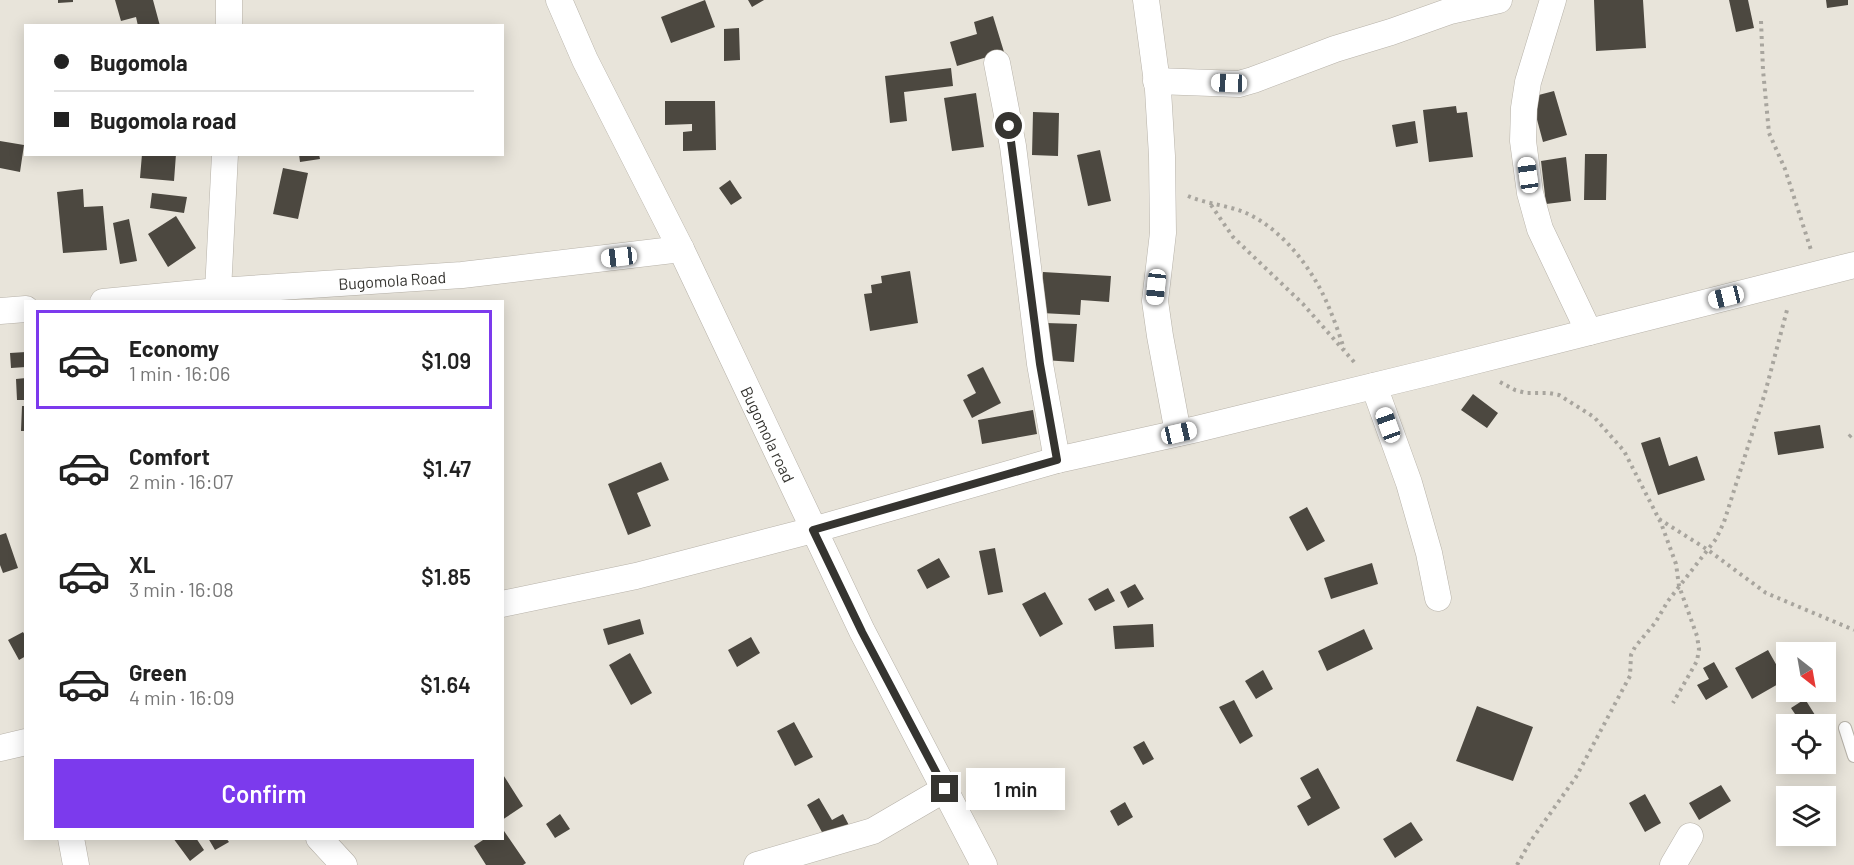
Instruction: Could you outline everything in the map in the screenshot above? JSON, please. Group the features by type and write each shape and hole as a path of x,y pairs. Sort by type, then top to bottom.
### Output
{"street":[{"path":"229,0 229,24"},
{"name":"Bugomola road","path":"559,0 585,60 681,249 862,632 984,865"},
{"path":"1146,0 1160,115 1162,170 1163,233 1155,301 1179,433"},
{"path":"1156,81 1239,84 1450,11 1499,0"},
{"path":"1553,0 1528,82 1523,141 1530,193 1540,229 1589,332"},
{"path":"997,63 1013,147 1039,353 1057,460"},
{"path":"218,291 225,156"},
{"name":"Bugomola Road","path":"124,300 218,291 462,275 681,249"},
{"path":"504,604 636,576 813,530 1057,460 1374,386 1854,265"},
{"path":"0,311 24,309"},
{"path":"1374,386 1409,483 1429,553 1438,598"},
{"path":"0,748 24,742"},
{"path":"757,865 873,831 945,789"},
{"path":"1673,865 1690,836"},
{"path":"71,840 76,865"},
{"path":"321,840 344,865"}],"lane":[{"path":"1845,728 1854,756"}],"path":[{"path":"1761,21 1769,133 1791,187 1819,274"},
{"path":"1162,170 1185,195 1243,212 1258,219 1280,237 1307,267 1330,308 1344,349"},
{"path":"1210,204 1233,237 1303,304 1374,386"},
{"path":"1517,865 1530,842 1576,777 1607,720 1630,676 1632,651 1716,539 1724,522 1765,393 1794,280"},
{"path":"1465,363 1515,390 1559,395 1594,417 1624,451 1659,518 1676,564 1679,586 1697,636 1699,649 1697,661 1672,703"},
{"path":"1849,437 1854,432"},
{"path":"1659,518 1708,550 1766,593 1854,630"}],"building":[{"path":"58,0 73,0 73,2 58,3"},
{"path":"115,0 153,0 159,24 138,24 136,17 121,21"},
{"path":"705,0 715,27 671,43 661,17"},
{"path":"748,0 764,0 752,7"},
{"path":"1594,0 1643,0 1646,48 1596,51"},
{"path":"1729,0 1748,0 1754,28 1736,32"},
{"path":"1826,0 1848,0 1848,5 1827,8"},
{"path":"993,16 1004,52 957,66 950,42 977,34 974,22"},
{"path":"739,28 740,60 724,61 724,29"},
{"path":"951,68 953,86 904,92 907,121 890,123 885,76"},
{"path":"1554,91 1567,135 1543,142 1531,97"},
{"path":"976,93 984,147 952,151 944,98"},
{"path":"665,101 715,101 716,150 683,151 683,132 692,131 692,124 665,125"},
{"path":"1456,106 1457,113 1467,112 1473,157 1429,162 1423,110"},
{"path":"1033,112 1059,113 1058,156 1032,155"},
{"path":"1415,121 1418,143 1396,147 1392,125"},
{"path":"0,141 24,145 20,172 0,168"},
{"path":"1100,150 1111,201 1088,206 1077,155"},
{"path":"1585,154 1607,154 1606,200 1584,200"},
{"path":"142,156 176,156 174,181 140,178"},
{"path":"299,156 319,156 320,159 300,162"},
{"path":"1566,157 1571,201 1546,204 1541,161"},
{"path":"283,168 308,173 298,219 273,214"},
{"path":"730,180 742,198 731,205 719,188"},
{"path":"83,189 84,207 103,206 107,250 63,253 57,192"},
{"path":"152,193 187,197 184,213 150,208"},
{"path":"176,216 196,248 168,267 148,234"},
{"path":"129,219 137,261 120,264 113,223"},
{"path":"910,271 918,323 870,331 864,294 872,293 871,285 882,283 881,276"},
{"path":"1043,272 1111,276 1109,302 1081,300 1080,315 1041,313"},
{"path":"1046,323 1077,324 1074,362 1043,360"},
{"path":"24,352 24,367 11,368 10,353"},
{"path":"983,367 1001,403 972,418 963,400 976,393 967,375"},
{"path":"24,378 24,400 17,400 16,379"},
{"path":"1473,394 1498,413 1487,428 1461,410"},
{"path":"22,406 24,406 24,431 21,431"},
{"path":"1033,410 1037,434 982,444 978,420"},
{"path":"1820,425 1824,448 1778,455 1774,432"},
{"path":"1660,437 1669,466 1697,456 1705,480 1658,495 1641,443"},
{"path":"661,462 669,480 637,493 651,526 628,535 608,484"},
{"path":"1307,507 1325,541 1307,551 1289,517"},
{"path":"6,533 18,568 3,573 0,565 0,535"},
{"path":"995,548 1003,592 988,595 979,551"},
{"path":"939,558 950,577 927,589 917,570"},
{"path":"1372,563 1378,584 1331,599 1324,578"},
{"path":"1135,584 1144,599 1128,608 1120,592"},
{"path":"1108,588 1115,601 1095,611 1088,599"},
{"path":"1045,592 1063,624 1040,637 1022,604"},
{"path":"640,619 644,634 608,645 603,629"},
{"path":"1153,624 1154,647 1115,649 1113,626"},
{"path":"1364,629 1373,649 1327,671 1318,651"},
{"path":"23,632 24,657 19,660 8,640"},
{"path":"751,637 760,653 737,667 728,650"},
{"path":"1768,650 1776,664 1776,685 1752,699 1735,668"},
{"path":"630,653 652,693 631,705 609,665"},
{"path":"1714,662 1728,687 1706,700 1697,685 1709,679 1703,668"},
{"path":"1263,670 1273,689 1256,699 1245,681"},
{"path":"1234,700 1253,736 1240,744 1219,707"},
{"path":"1800,702 1807,702 1814,714 1795,714 1791,708"},
{"path":"1477,706 1533,727 1513,781 1456,761"},
{"path":"794,722 813,757 795,766 777,731"},
{"path":"1144,741 1154,759 1143,765 1133,747"},
{"path":"1318,768 1340,808 1308,826 1297,806 1311,798 1300,778"},
{"path":"504,776 523,806 504,819"},
{"path":"1721,785 1731,801 1699,820 1689,803"},
{"path":"1645,794 1661,823 1645,832 1629,803"},
{"path":"819,798 832,820 843,814 851,829 828,843 807,805"},
{"path":"1125,802 1133,817 1118,826 1110,811"},
{"path":"560,814 570,829 555,838 546,824"},
{"path":"1411,822 1423,840 1395,858 1383,839"},
{"path":"504,831 526,863 523,865 486,865 474,846 483,840 504,840"},
{"path":"174,840 197,840 204,850 190,861"},
{"path":"209,840 228,840 229,842 215,850"}],"route":[{"path":"945,789 862,632 813,530 1057,460 1040,364 1009,126"}]}
